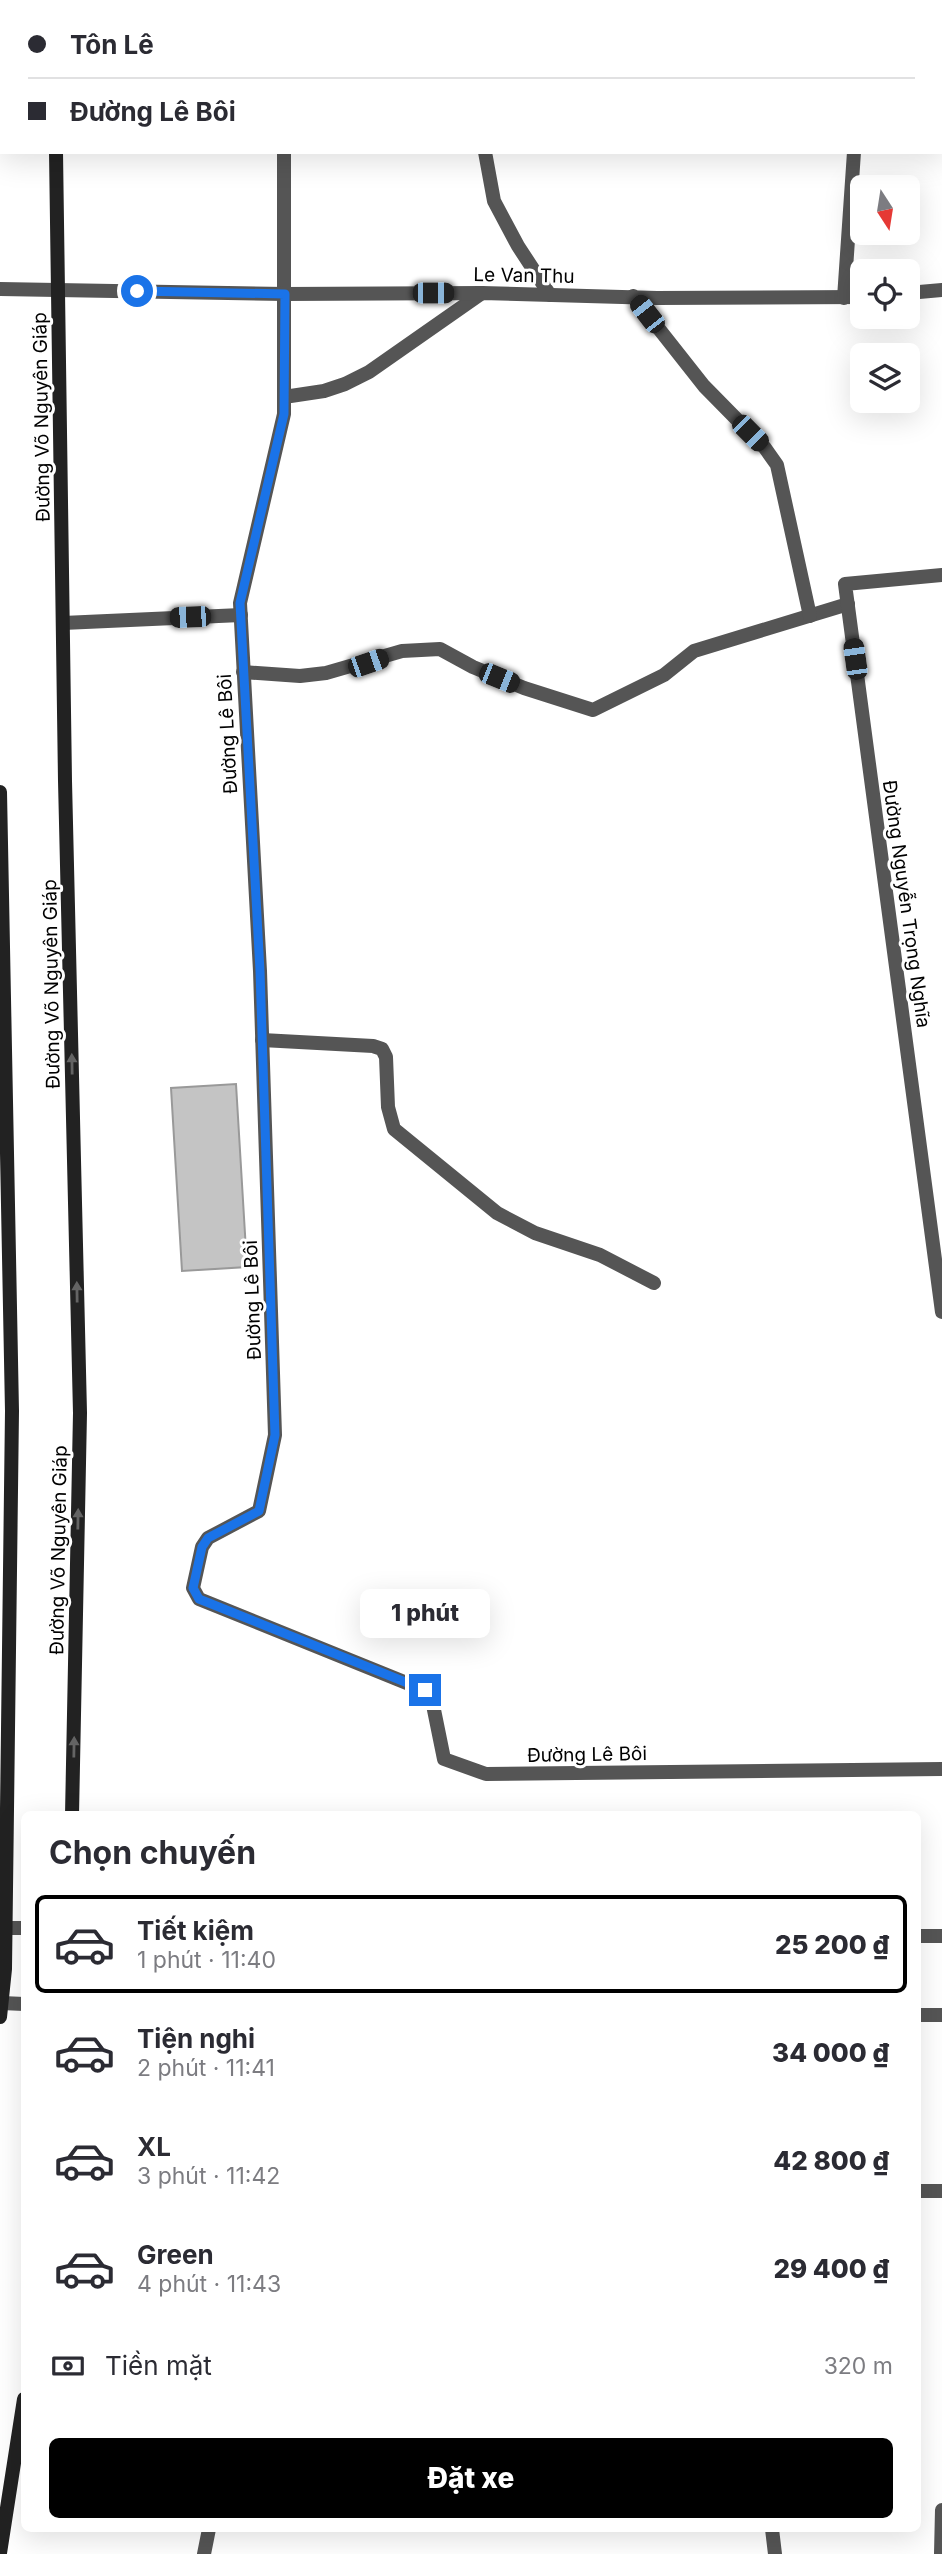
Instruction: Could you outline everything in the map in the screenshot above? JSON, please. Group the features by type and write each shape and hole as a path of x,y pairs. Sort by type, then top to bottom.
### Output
{"main road":[{"name":"Đường Võ Nguyên Giáp","path":"56,154 80,1413 72,1811"},
{"path":"0,792 12,1411 5,1969 1,2010"},
{"path":"0,2553 21,2418"}],"street":[{"name":"Đường Lê Bôi","path":"284,154 284,414 240,603 262,1040 275,1435 259,1511 208,1538 202,1547 193,1588 199,1599 425,1690 432,1700 444,1759 486,1774 942,1769"},
{"path":"485,154 494,201 518,246 550,295"},
{"path":"844,298 855,154"},
{"name":"Le Van Thu","path":"0,289 850,298"},
{"path":"920,292 942,290"},
{"path":"284,397 324,391 369,372 482,293"},
{"path":"633,296 704,386 777,465 810,616"},
{"name":"Đường Nguyễn Trọng Nghĩa","path":"942,575 845,584 942,1312"},
{"path":"243,672 300,676 326,673 402,651 440,649 473,667 524,688 593,710 664,675 694,651 848,604"},
{"path":"63,623 241,615"},
{"path":"262,1040 382,1049 386,1057 388,1107 394,1129 497,1213 535,1233 600,1255 654,1283"},
{"path":"5,1928 21,1928"},
{"path":"921,1936 942,1936"},
{"path":"1,2010 21,2005"},
{"path":"921,2015 942,2015"},
{"path":"921,2191 942,2191"},
{"path":"941,2554 942,2510"},
{"path":"204,2554 208,2532"},
{"path":"772,2532 775,2554"}],"building":[{"path":"236,1084 247,1267 182,1271 171,1088"}],"route":[{"path":"137,291 285,294 284,414 240,603 260,971 275,1435 263,1504 259,1511 208,1538 202,1547 193,1588 199,1599 425,1690"}]}
